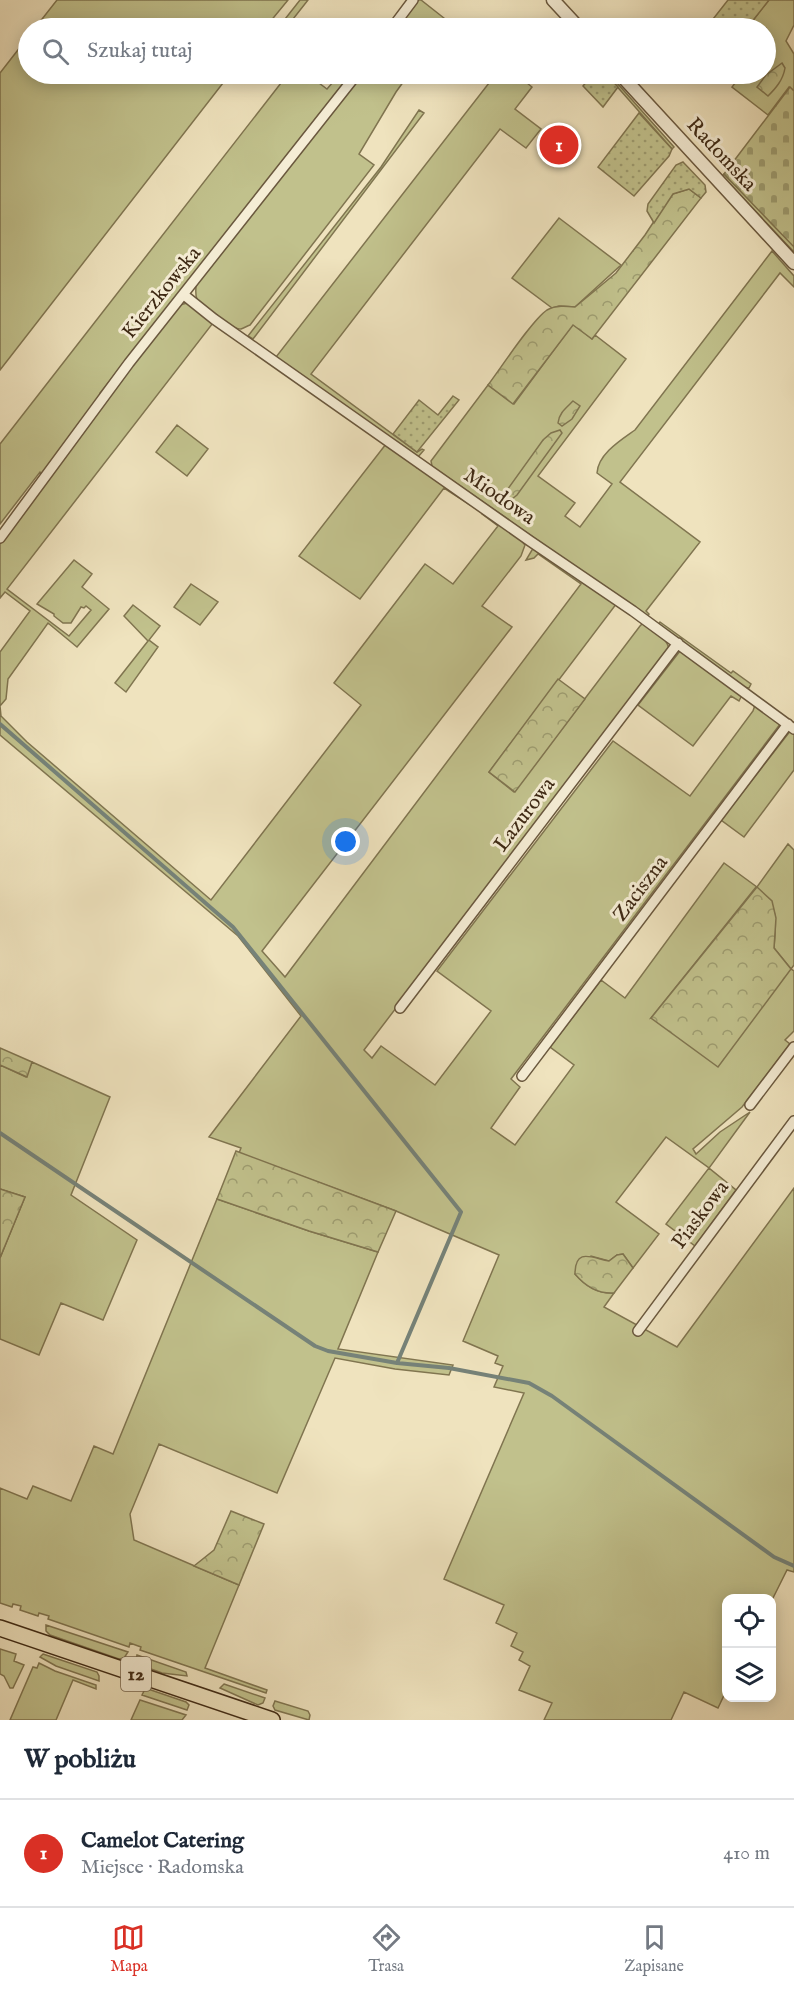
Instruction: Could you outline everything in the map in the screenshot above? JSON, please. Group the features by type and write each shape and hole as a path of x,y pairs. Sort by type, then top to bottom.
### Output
{"main road":[{"name":"12","path":"0,1628 272,1720"}],"street":[{"path":"400,18 413,0"},
{"path":"553,0 570,18"},
{"name":"Kierzkowska","path":"0,538 87,418 349,84"},
{"name":"Radomska","path":"629,84 794,262"},
{"name":"Miodowa","path":"184,294 214,319 678,643 791,726"},
{"name":"Lazurowa","path":"400,1008 678,643"},
{"name":"Zaciszna","path":"522,1076 791,726"},
{"path":"750,1105 794,1047"},
{"name":"Piaskowa","path":"638,1330 794,1121"}],"green space":[{"path":"57,0 288,0 273,18 43,18"},
{"path":"300,0 308,0 294,18 286,18"},
{"path":"418,0 421,0 444,18 404,18"},
{"path":"728,0 769,0 755,18 714,18"},
{"path":"769,0 794,0 794,25 786,41 794,54 794,91 789,87 768,115 732,87 734,84 776,84 776,18 755,18"},
{"path":"18,50 18,84 222,84 0,370 0,73"},
{"path":"782,63 785,68 783,76 768,96 757,87 759,84 776,84 776,68"},
{"path":"280,84 320,84 327,89 331,84 343,84 100,393 107,398 180,305 187,303 213,323 7,589 69,636 91,610 86,606 81,607 71,623 63,623 54,614 37,604 74,560 92,574 82,587 109,609 77,647 48,623 8,679 6,699 0,706 0,652 30,611 5,592 0,598 0,542 48,479 40,472 0,524 0,444"},
{"path":"353,84 402,84 359,154 374,165 250,325 241,329 237,328 211,312 197,299 196,285"},
{"path":"488,84 528,84 532,87 515,109 541,129 526,148 500,129 311,374 417,452 424,450 418,457 276,357"},
{"path":"585,84 615,84 618,87 603,107 583,86"},
{"path":"615,84 618,84 674,147 672,149"},
{"path":"790,87 794,91 794,247 724,174"},
{"path":"419,110 424,113 253,339 248,336 381,167"},
{"path":"639,113 672,149 669,156 634,196 598,167"},
{"path":"683,162 705,185 706,192 701,198 689,189 673,194 654,223 647,211 648,204 676,165"},
{"path":"724,174 794,246 794,252 722,176"},
{"path":"689,189 701,198 592,339 573,325 513,404 488,385 541,315 554,307 575,307 616,273 672,194"},
{"path":"559,218 621,265 575,307 552,308 512,278"},
{"path":"772,251 794,276 794,287 780,273 620,482 700,542 646,611 649,614 647,617 432,466 431,461 488,385 514,404 573,324 592,339 595,335 626,359 538,476 575,503 565,516 580,527 612,484 597,473 601,460 611,448 635,430"},
{"path":"453,396 459,400 417,452 393,434 419,400 438,415"},
{"path":"573,401 580,406 572,419 562,426 558,423 560,416"},
{"path":"177,425 208,449 187,476 156,452"},
{"path":"560,430 562,433 517,495 512,499 506,497 505,493 543,440 551,433"},
{"path":"386,444 415,463 417,468 426,471 471,503 470,505 444,488 360,599 299,556"},
{"path":"484,512 520,539 525,545 521,556 482,606 512,627 262,951 285,977 581,584 538,554 526,560 532,550 535,548 617,603 489,772 514,792 640,626 644,622 656,631 666,642 669,650 364,1050 372,1058 381,1046 435,1085 491,1011 437,971 613,741 690,796 753,711 755,705 781,723 511,1079 520,1087 491,1128 515,1145 574,1065 550,1047 601,980 625,998 724,863 757,887 788,844 794,850 794,965 791,969 794,971 794,1031 785,1040 790,1044 742,1107 693,1149 696,1154 720,1132 750,1112 709,1168 666,1137 616,1202 659,1234 633,1268 623,1254 609,1261 591,1256 575,1274 592,1288 614,1293 604,1307 677,1347 794,1188 794,1572 787,1570 775,1594 722,1594 722,1700 718,1708 684,1692 671,1720 544,1720 552,1703 519,1690 530,1666 519,1660 523,1652 511,1646 517,1633 496,1623 504,1605 444,1579 524,1393 494,1387 503,1366 495,1363 498,1356 463,1341 499,1255 396,1211 239,1153 241,1148 209,1137 301,1016 238,936 0,735 0,706 1,716 27,742 211,900 361,705 334,683 425,564 453,584 498,526 482,514","holes":["756,887 764,894 773,908 776,922 774,948 791,969 651,1018"]},
{"path":"191,584 218,602 200,625 174,607"},
{"path":"133,605 160,626 149,640 158,647 126,692 115,683 148,641 124,616"},
{"path":"660,622 731,673 733,671 751,684 749,688 743,687 658,625"},
{"path":"680,651 742,695 739,701 731,696 693,746 638,705"},
{"path":"558,679 585,699 515,792 489,772"},
{"path":"791,730 794,732 794,770 744,837 721,820"},
{"path":"757,887 772,901 776,918 774,948 791,969 718,1067 651,1018"},
{"path":"0,1048 32,1062 27,1077 0,1065"},
{"path":"32,1062 110,1097 71,1195 137,1240 103,1320 61,1303 39,1355 0,1339 0,1258 25,1197 0,1189 0,1065 26,1077"},
{"path":"236,1151 396,1211 378,1252 217,1199"},
{"path":"709,1168 736,1190 695,1246 666,1224"},
{"path":"0,1189 25,1197 0,1258"},
{"path":"217,1199 378,1252 338,1349 453,1365 449,1375 395,1369 335,1358 277,1493 159,1444 130,1514 134,1540 239,1585 205,1668 267,1690 266,1693 140,1650 141,1647 130,1643 129,1647 48,1619 49,1616 39,1613 38,1616 20,1610 21,1606 13,1604 12,1607 0,1603 0,1488 27,1499 33,1486 71,1501 94,1446 113,1454"},
{"path":"623,1254 633,1268 614,1293 592,1288 575,1274 578,1260 581,1257 609,1261"},
{"path":"231,1511 264,1524 239,1585 194,1566 214,1550"},
{"path":"46,1625 128,1652 124,1658 119,1659 50,1635 46,1631"},
{"path":"0,1649 16,1654 14,1661 24,1665 13,1688 10,1688 4,1676 0,1674"},
{"path":"43,1654 97,1672 99,1681 56,1666 40,1657"},
{"path":"137,1655 186,1672 187,1676 162,1673 137,1664"},
{"path":"39,1663 96,1685 96,1689 73,1680 56,1720 10,1720 33,1667 37,1668"},
{"path":"224,1684 265,1698 263,1703 258,1705 220,1688"},
{"path":"145,1689 186,1702 189,1705 187,1710 142,1695"},
{"path":"140,1700 186,1715 182,1720 131,1720"},
{"path":"275,1701 308,1711 309,1720 275,1710 273,1706"}],"waterway":[{"path":"0,724 233,927 461,1212 397,1363"},
{"path":"0,1133 315,1346 328,1351 397,1363 449,1368 529,1383 552,1396 774,1557 794,1566"}],"place":[{"name":"Camelot Catering","path":"559,145"}]}
